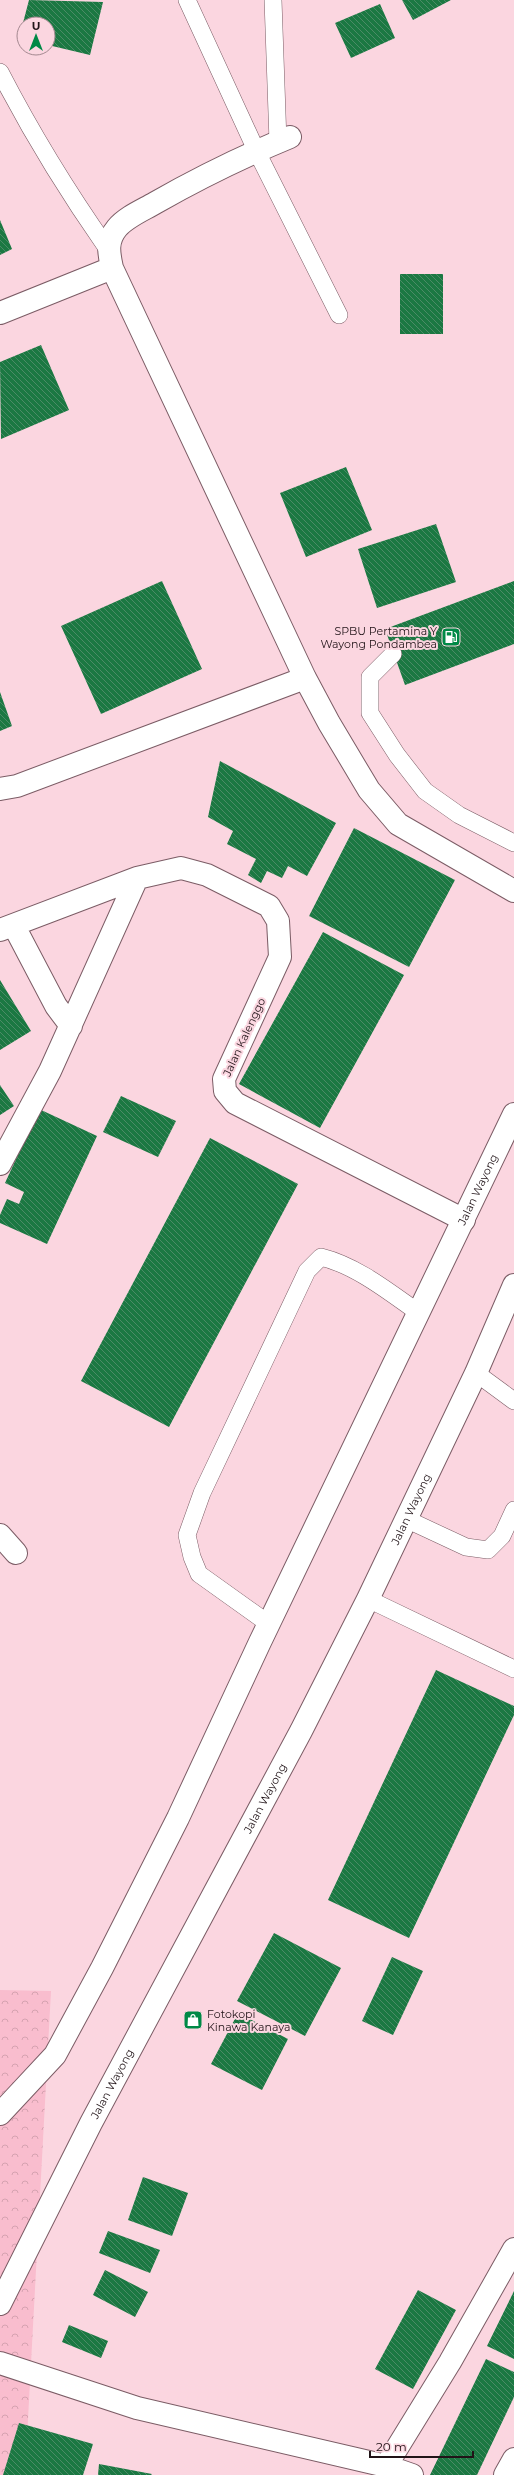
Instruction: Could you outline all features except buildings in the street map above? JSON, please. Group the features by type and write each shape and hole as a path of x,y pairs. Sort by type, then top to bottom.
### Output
{"street":[{"path":"284,140 256,150 190,183 132,216 117,228 110,258 305,678 329,723 369,790 398,824 514,891"},
{"path":"0,313 110,258"},
{"path":"0,789 24,783 305,678"},
{"name":"Jalan Kalenggo","path":"7,928 137,878 181,868 207,874 269,906 278,921 280,957 224,1079 225,1091 235,1103 464,1220"},
{"path":"0,1164 71,1026 137,878"},
{"path":"7,928 56,1006 71,1026"},
{"name":"Jalan Wayong","path":"0,2114 55,2055 102,1968 178,1818 269,1624 514,1114"},
{"name":"Jalan Wayong","path":"0,2304 91,2123 301,1731 368,1599 476,1372 513,1287"},
{"path":"0,1535 16,1553"},
{"path":"386,2466 450,2362 514,2249"},
{"path":"0,2363 137,2408 386,2466 412,2475"},
{"path":"505,2475 514,2459"}],"lane":[{"path":"187,0 256,150 340,316"},
{"path":"273,0 284,140"},
{"path":"0,72 22,115 110,258"},
{"path":"393,654 370,677 370,713 393,749 425,791 459,815 514,843"},
{"path":"269,1624 199,1574 192,1557 187,1535 202,1494 307,1271 321,1257 335,1261 369,1279 419,1313"},
{"path":"476,1372 514,1401"},
{"path":"406,1519 466,1547 488,1550 502,1536 514,1510"},
{"path":"368,1599 514,1669"}],"green space":[{"path":"0,1990 51,1991 25,2475 0,2475"}],"place":[{"name":"SPBU Pertamina Y Wayong Pondambea","path":"451,637"},
{"name":"Fotokopi Kinawa Kanaya","path":"193,2020"}]}
